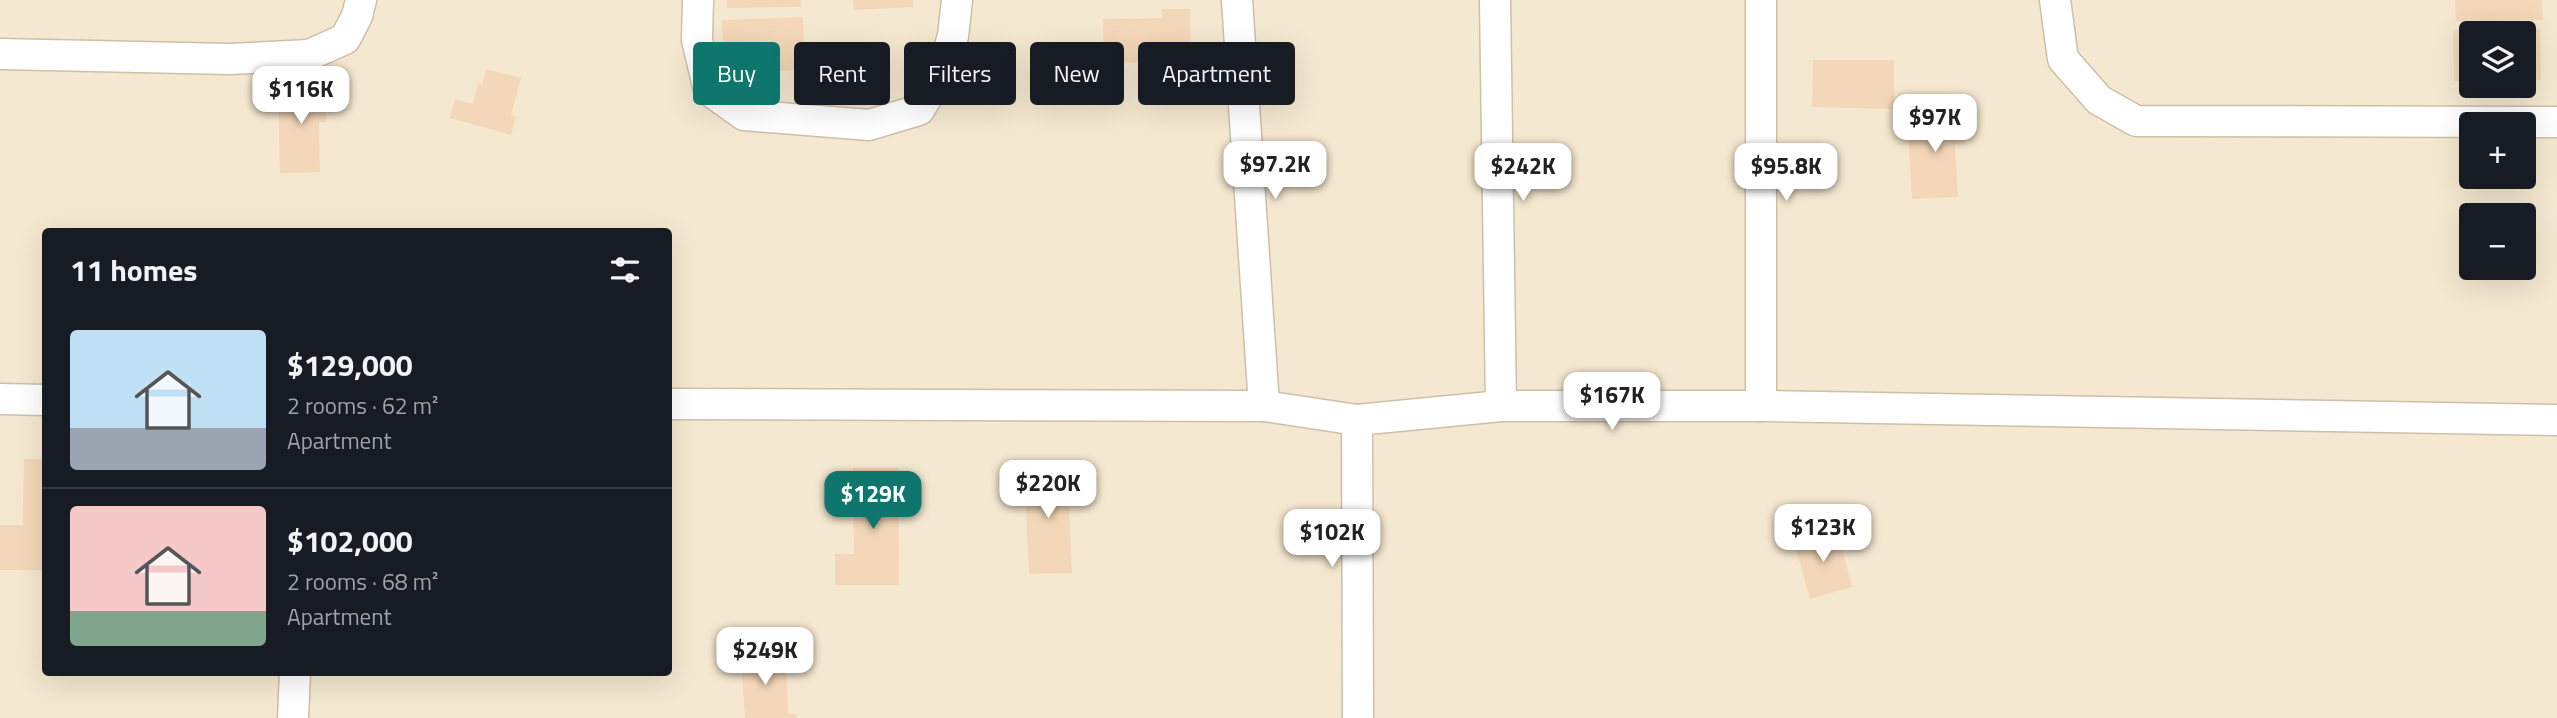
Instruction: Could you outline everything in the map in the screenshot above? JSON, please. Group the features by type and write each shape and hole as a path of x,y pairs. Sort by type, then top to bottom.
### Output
{"street":[{"path":"0,54 230,59 309,55 345,39 357,16 361,0"},
{"path":"698,0 698,40 709,90 718,97 744,115 869,125 919,110 942,72 953,36 957,0"},
{"path":"1237,0 1264,406"},
{"path":"1495,0 1501,406"},
{"path":"1761,0 1761,406"},
{"path":"2054,0 2063,59 2099,100 2136,121 2557,122"},
{"path":"0,399 42,400"},
{"path":"672,404 1264,406 1357,420 1501,406 1761,406 2557,420"},
{"path":"1357,420 1358,718"},
{"path":"293,718 295,676"}],"shaded area":[{"path":"0,0 2557,0 2557,718 0,718"}],"building":[{"path":"727,0 801,0 801,7 727,8"},
{"path":"853,0 913,0 914,7 854,10"},
{"path":"2455,0 2542,0 2543,20 2456,21"},
{"path":"1162,9 1190,9 1191,42 1138,42 1138,62 1124,63 1124,42 1104,42 1103,19 1162,18"},
{"path":"803,17 804,42 794,42 794,70 780,71 780,42 723,42 722,20"},
{"path":"2536,29 2540,29 2541,80 2536,80"},
{"path":"2453,30 2459,30 2459,81 2454,81"},
{"path":"1813,60 1894,60 1894,109 1812,107"},
{"path":"486,69 521,78 511,115 516,116 511,135 450,118 455,99 473,104 478,83 482,85"},
{"path":"326,83 326,122 319,122 320,172 280,173 278,84"},
{"path":"1964,113 1966,143 1955,144 1958,197 1912,199 1907,116"},
{"path":"24,459 42,459 42,570 0,570 0,525 23,525"},
{"path":"1067,466 1072,573 1029,574 1024,468"},
{"path":"853,468 898,468 899,585 835,585 835,554 854,554"},
{"path":"1837,530 1852,587 1810,599 1794,542"},
{"path":"786,655 788,714 797,714 797,718 745,718 741,657"}]}
